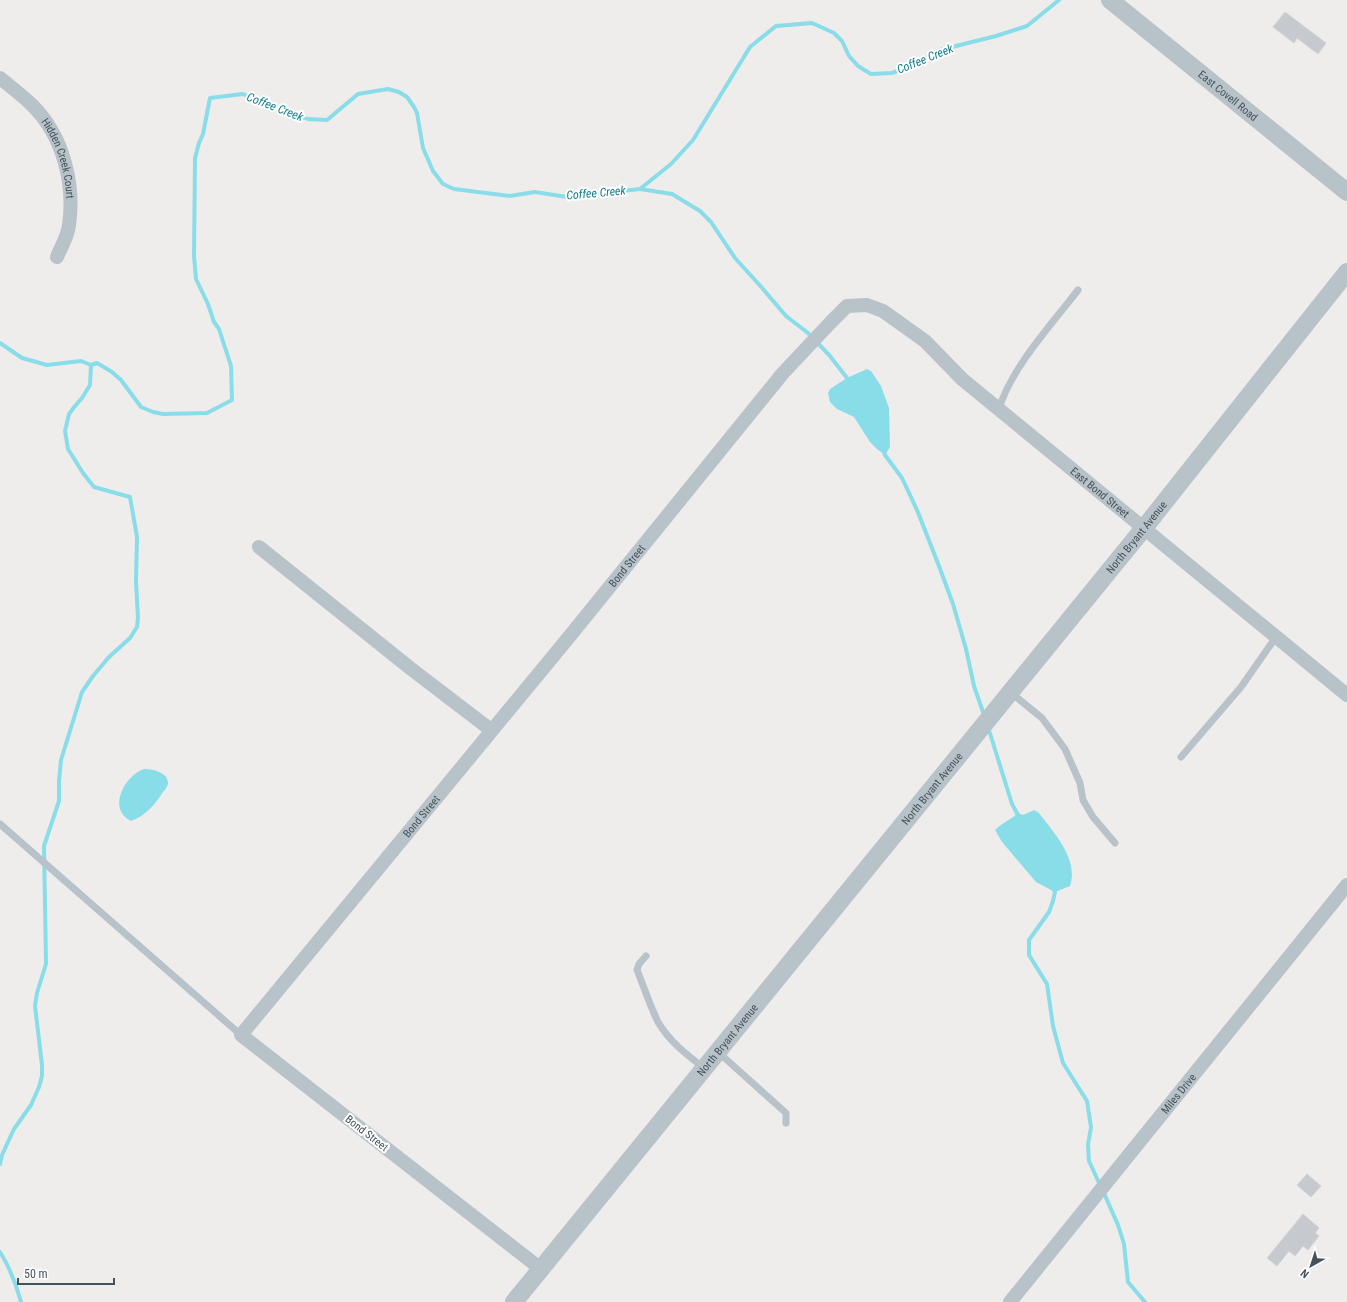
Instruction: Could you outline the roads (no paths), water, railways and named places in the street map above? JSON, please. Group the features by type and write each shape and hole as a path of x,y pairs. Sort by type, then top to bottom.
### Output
{"street":[{"name":"East Covell Road","path":"1110,0 1347,192"},
{"name":"Hidden Creek Court","path":"0,78 33,106 53,131 61,151 67,170 71,203 69,227 57,257"},
{"name":"North Bryant Avenue","path":"514,1302 1144,528 1347,272"},
{"name":"East Bond Street","path":"847,306 867,305 883,311 924,340 962,379 1347,695"},
{"name":"Bond Street","path":"541,1269 241,1035 491,730 574,632 783,373 847,306"},
{"path":"259,547 410,668 491,730"},
{"name":"Miles Drive","path":"1010,1302 1347,885"}],"lane":[{"path":"999,409 1006,389 1030,351 1078,290"},
{"path":"1181,757 1241,687 1276,637"},
{"path":"1010,692 1042,718 1065,749 1080,783 1083,800 1093,817 1115,843"},
{"path":"0,824 241,1035"},
{"path":"646,956 639,964 637,970 658,1022 666,1034 685,1054 704,1068"},
{"path":"717,1052 786,1112 786,1123"}],"water":[{"path":"867,369 871,371 881,386 889,408 890,447 885,455 870,442 854,417 837,409 830,402 828,393 830,389 847,378"},
{"path":"144,769 163,774 168,780 168,784 149,810 131,821 124,816 120,809 119,801 121,793 130,778"},
{"path":"1034,810 1039,813 1064,847 1071,866 1072,876 1070,886 1055,892 1036,882 1002,842 995,830 1018,813 1023,815"}],"waterway":[{"name":"Coffee Creek","path":"0,343 22,358 47,365 81,361 91,365 97,363 112,372 121,380 141,407 153,412 163,414 207,413 232,400 231,366 219,329 214,322 208,304 196,279 194,256 195,158 203,134 210,98 243,94 308,119 327,120 358,94 388,89 399,92 407,97 414,107 417,113 423,148 433,171 443,184 454,189 510,196 535,192 567,197 640,189 671,164 693,140 750,47 776,26 812,23 834,33 842,41 849,56 858,66 871,74 892,73 911,66 940,50 996,36 1027,26 1059,0"},
{"path":"640,189 672,194 700,211 711,222 735,258 786,316 808,333 830,356 847,378 848,383"},
{"path":"0,1164 2,1155 14,1129 31,1105 42,1076 35,1006 37,993 46,964 44,846 59,801 61,760 82,692 109,657 130,638 137,627 137,537 130,497 94,487 68,449 65,431 69,414 90,385 91,365"},
{"path":"884,450 885,455 902,478 917,510 939,566 953,604 966,649 974,686 984,715"},
{"path":"988,727 1012,804 1019,817"},
{"path":"1053,888 1055,892 1049,912 1029,940 1029,955 1047,984 1053,1026 1063,1063 1087,1101 1091,1127 1088,1145 1089,1161 1100,1185"},
{"path":"1103,1191 1118,1225 1124,1244 1128,1282 1145,1302"},
{"path":"0,1252 7,1264 21,1302"}]}
